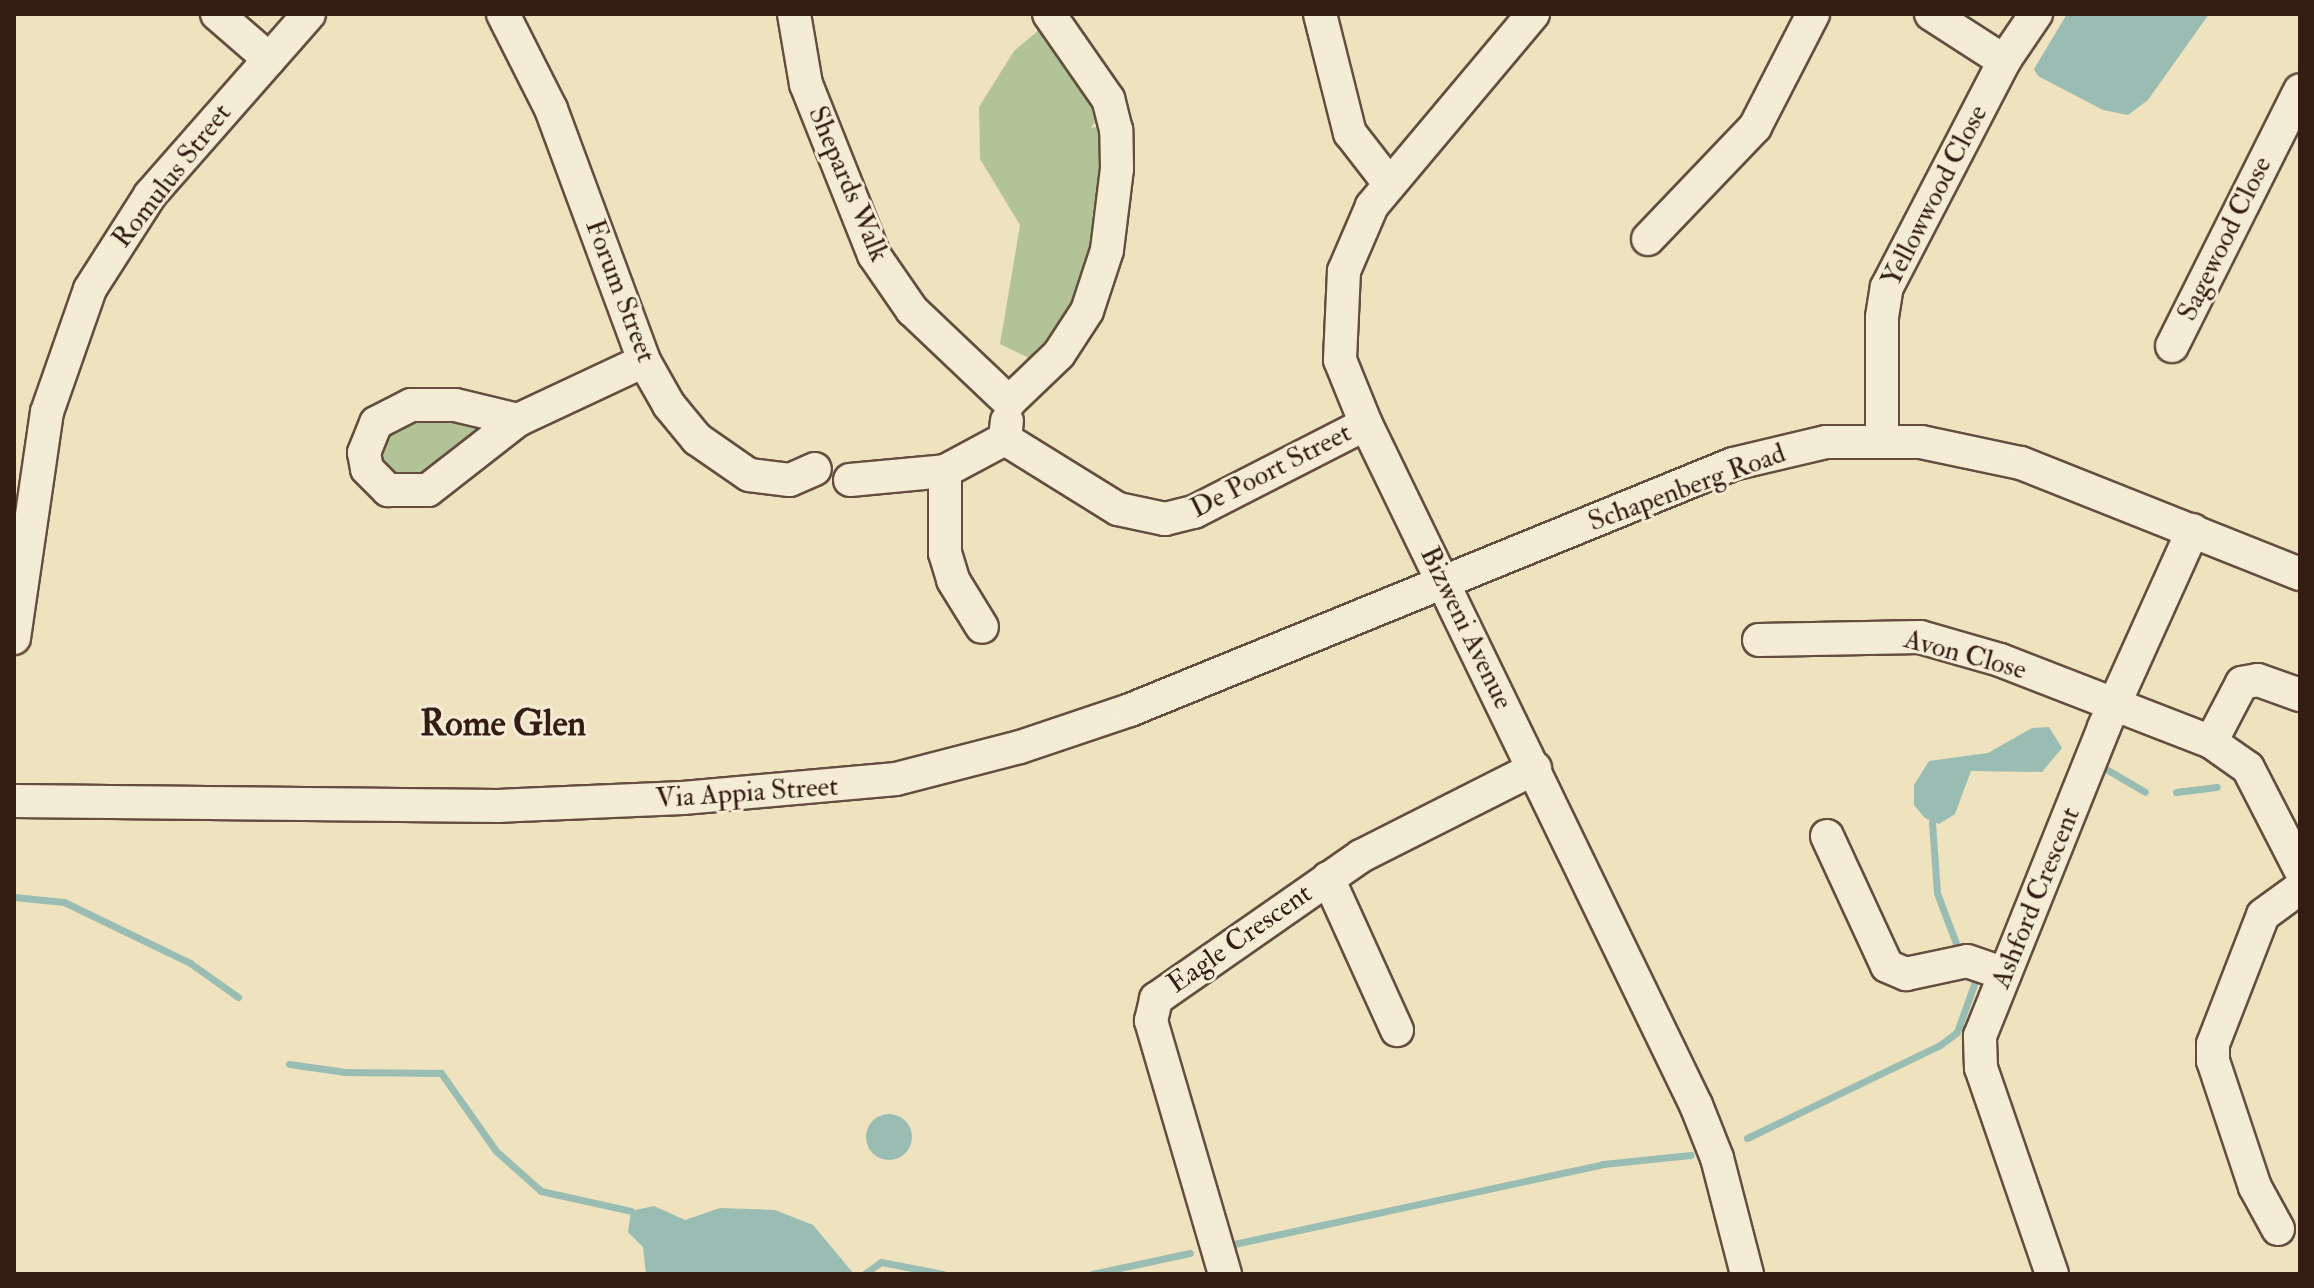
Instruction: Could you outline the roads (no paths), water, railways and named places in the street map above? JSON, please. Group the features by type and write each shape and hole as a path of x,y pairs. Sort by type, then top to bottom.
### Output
{"street":[{"path":"217,14 269,59"},
{"name":"Romulus Street","path":"14,638 25,476 56,374 90,289 150,195 309,14"},
{"name":"Forum Street","path":"503,14 551,109 644,361 669,405 697,439 726,462 769,480 790,480 815,469"},
{"name":"Shepards Walk","path":"794,14 806,84 874,255 912,310 1009,402"},
{"path":"850,480 945,471 1005,439 1009,402 1059,354 1087,311 1107,250 1115,183 1116,130 1108,99 1049,14"},
{"path":"1320,14 1350,133 1388,182"},
{"name":"Bizweni Avenue","path":"1533,14 1388,182 1344,271 1340,360 1366,424 1696,1105 1717,1158 1747,1274"},
{"path":"1648,239 1747,138 1813,14"},
{"path":"1931,14 2004,61"},
{"name":"Yellowwood Close","path":"1882,439 1882,317 1887,287 2004,61 2036,14"},
{"name":"Sagewood Close","path":"2172,346 2300,90"},
{"path":"518,420 644,361"},
{"name":"De Poort Street","path":"1005,439 1118,509 1165,519 1194,512 1366,424"},
{"name":"Schapenberg Road","path":"1445,584 1733,464 1788,448 1882,439 1921,442 2021,463 2300,574"},
{"path":"945,471 945,553 953,580 982,627"},
{"name":"Ashford Crescent","path":"2052,1274 1977,1050 2005,974 2116,706 2193,530"},
{"name":"Via Appia Street","path":"14,801 498,806 860,785 939,770 1116,714 1445,584"},
{"name":"Avon Close","path":"1759,640 1920,637 2000,660 2211,742 2248,768 2300,869"},
{"path":"2211,742 2242,683 2258,680 2300,695"},
{"name":"Eagle Crescent","path":"1225,1274 1151,1021 1153,1005 1161,993 1328,878 1414,827 1535,768"},
{"path":"1827,836 1887,966 1906,974 1967,961 2005,974"},
{"path":"1328,878 1397,1030"},
{"path":"2278,1229 2255,1187 2213,1061 2213,1044 2263,915 2300,888"}],"water":[{"path":"2067,14 2209,14 2148,100 2128,115 2103,110 2038,76 2034,69"},
{"path":"2049,727 2062,748 2042,772 1971,771 1955,814 1939,824 1925,818 1914,805 1914,785 1929,761 1988,753 2032,728"},
{"path":"889,1114 905,1121 912,1137 905,1153 889,1160 873,1153 866,1137 873,1121"},
{"path":"654,1206 685,1220 720,1208 775,1210 813,1225 854,1274 646,1274 643,1247 628,1232 631,1211"}],"waterway":[{"path":"2106,769 2145,792"},
{"path":"2176,792 2217,787"},
{"path":"1932,822 1937,893 1957,946"},
{"path":"14,897 64,902 190,963 238,997"},
{"path":"1747,1138 1940,1045 1957,1032 1976,979"},
{"path":"289,1064 345,1072 441,1073 496,1151 541,1191 631,1211"},
{"path":"1234,1244 1603,1164 1691,1155"},
{"path":"1092,1274 1190,1253"},
{"path":"864,1274 881,1262 943,1274"}],"district":[{"name":"Rome Glen","path":"503,724"}]}
